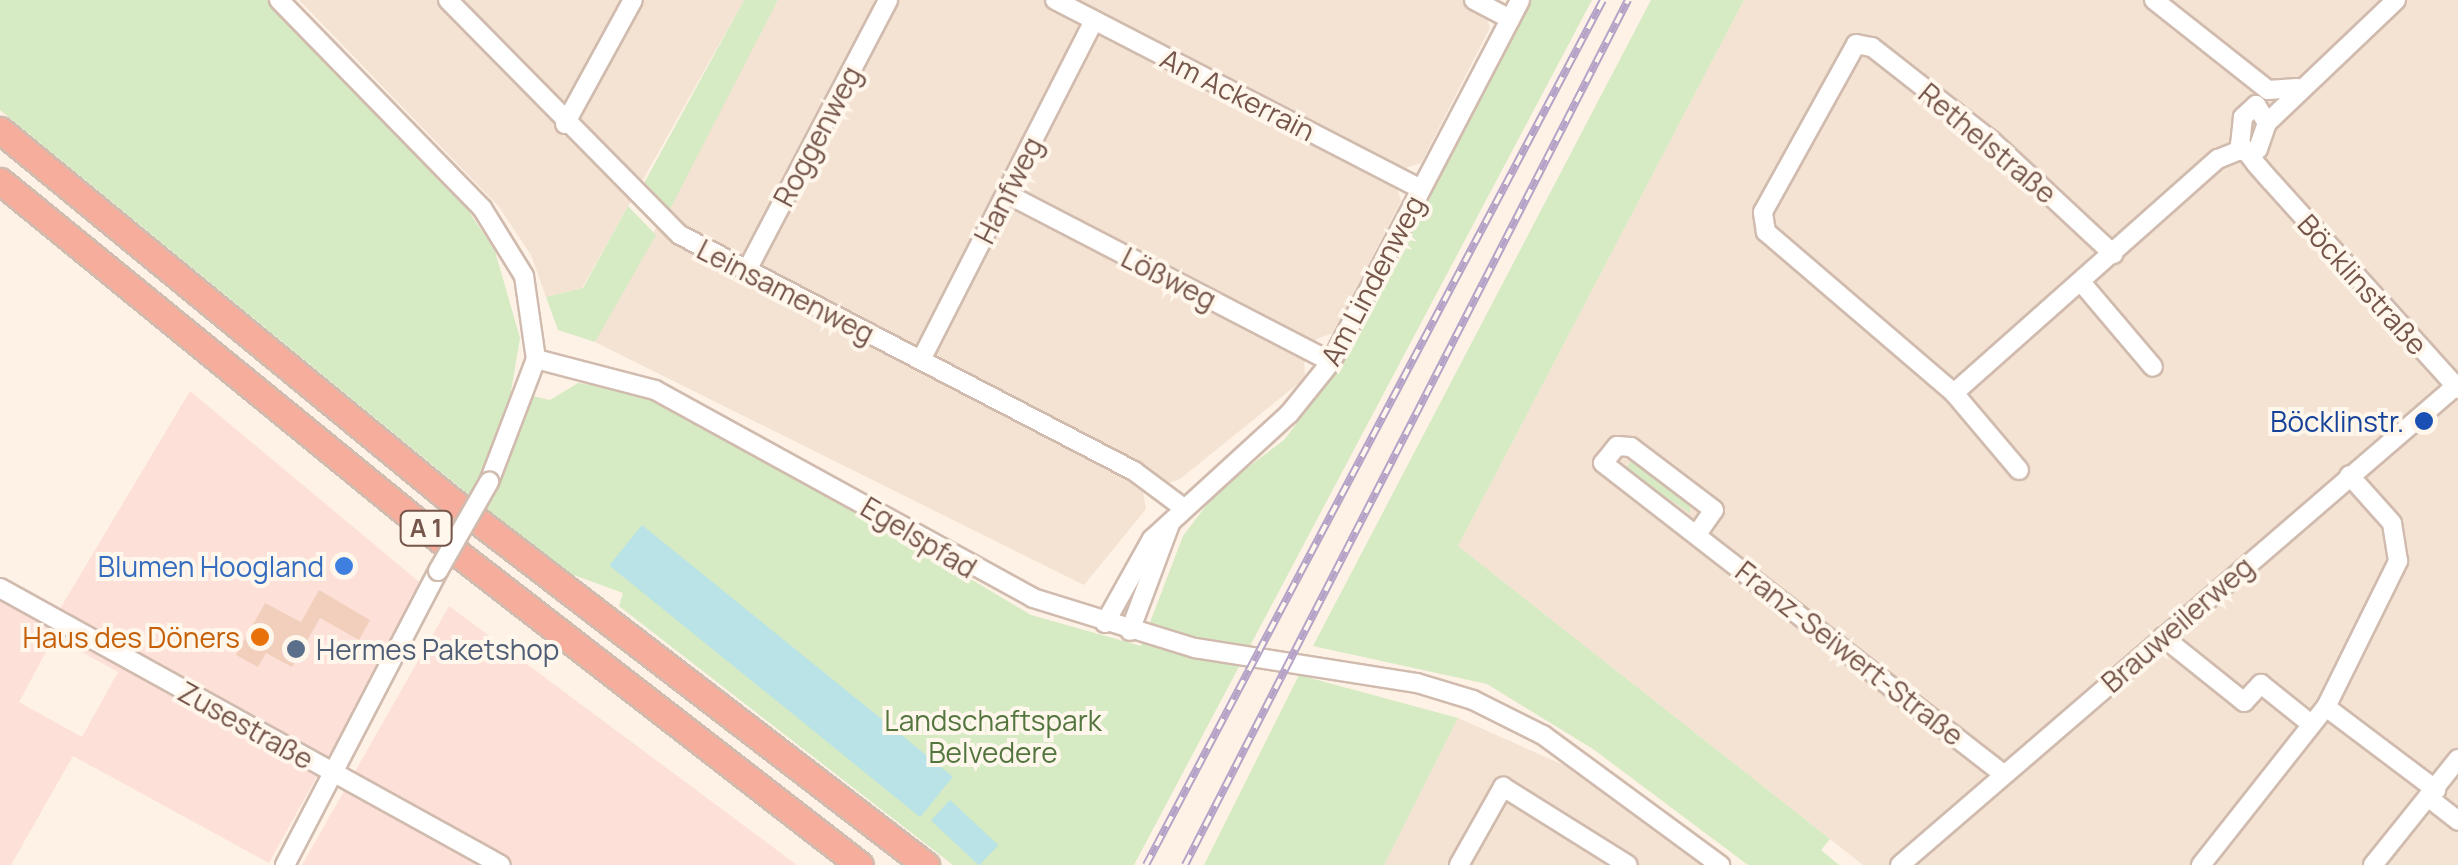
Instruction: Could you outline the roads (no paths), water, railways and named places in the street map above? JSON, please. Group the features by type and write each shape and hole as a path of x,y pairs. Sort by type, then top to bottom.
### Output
{"highway":[{"name":"A 1","path":"0,130 448,498 926,865"},
{"name":"A 1","path":"0,181 425,528 860,865"}],"street":[{"path":"279,0 498,230 524,276 536,360 489,482 285,865"},
{"name":"Leinsamenweg","path":"448,0 658,218 746,272 1134,472 1176,512"},
{"path":"565,124 633,0"},
{"name":"Roggenweg","path":"746,272 888,0"},
{"name":"Am Ackerrain","path":"1055,0 1420,188"},
{"path":"1474,0 1510,19"},
{"name":"Am Lindenweg","path":"1105,623 1152,538 1176,512 1289,414 1331,362 1520,0"},
{"path":"2154,0 2257,82 2275,91 2301,88"},
{"path":"2218,159 2246,150 2301,88 2396,0"},
{"name":"Hanfweg","path":"921,360 1094,20"},
{"name":"Rethelstraße","path":"1954,393 1761,224 1856,44 1992,140 2112,254"},
{"name":"Böcklinstraße","path":"2235,64 2246,150 2457,386"},
{"path":"2257,82 2266,124 2271,181"},
{"path":"2019,470 1954,393 2218,159 2256,104 2266,124"},
{"name":"Lößweg","path":"1007,194 1331,362"},
{"path":"2081,282 2153,367"},
{"name":"Egelspfad","path":"536,360 655,390 984,576 1105,623 1130,631 1418,682 1473,700 1558,746 1720,865"},
{"name":"Brauweilerweg","path":"1902,864 2002,773 2457,386"},
{"name":"Franz-Seiwert-Straße","path":"1697,534 1714,510 1631,446 1616,446 1603,463 2002,773"},
{"path":"2201,865 2326,707 2383,598 2401,540 2350,475"},
{"name":"Am Lindenweg","path":"1130,631 1176,512"},
{"name":"Zusestraße","path":"0,588 501,865"},
{"path":"2163,637 2244,702 2261,684 2311,724"},
{"path":"2326,707 2433,794 2458,821"},
{"path":"2373,865 2458,759"},
{"path":"1459,865 1503,787 1628,865"}],"water":[{"path":"642,525 953,777 920,817 609,565"},
{"path":"950,800 998,845 979,865 931,820"}],"railway":[{"path":"1146,865 1603,0"},
{"path":"1185,865 1628,0"}],"place":[{"name":"Böcklinstr.","path":"2424,421"},
{"name":"Blumen Hoogland","path":"344,566"},
{"name":"Haus des Döners","path":"260,637"},
{"name":"Hermes Paketshop","path":"296,649"}],"park label":[{"name":"Landschaftspark Belvedere","path":"993,736"}]}
